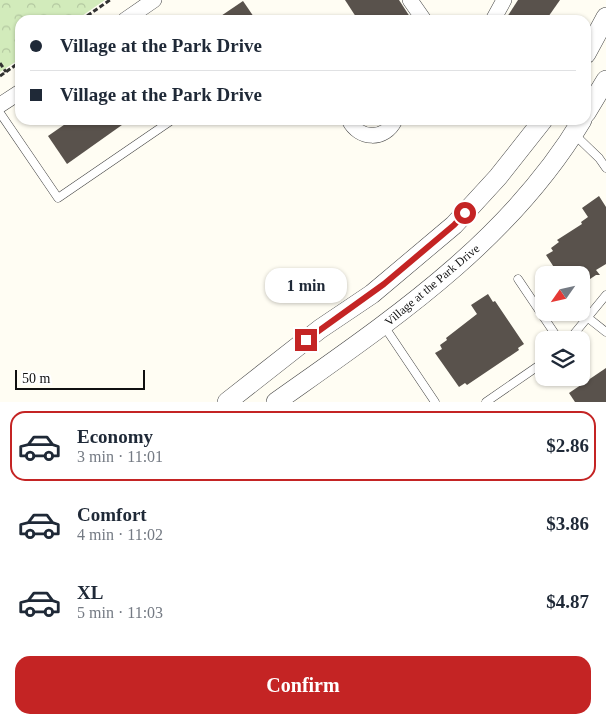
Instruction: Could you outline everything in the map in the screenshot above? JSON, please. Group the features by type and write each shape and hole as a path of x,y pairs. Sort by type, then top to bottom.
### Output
{"street":[{"path":"132,15 154,0"},
{"path":"410,0 420,15"},
{"path":"496,15 504,0"},
{"path":"591,45 606,17"},
{"path":"591,105 606,80"},
{"path":"0,105 15,95"},
{"path":"353,125 358,131 372,136 385,132 391,125"},
{"path":"227,402 320,329 372,294 454,225 498,177 539,125"},
{"name":"Village at the Park Drive","path":"276,402 384,326 466,260 540,180 578,127"}],"lane":[{"path":"0,113 58,198 165,125"},
{"path":"578,127 606,168"},
{"path":"518,279 553,331"},
{"path":"590,314 606,295"},
{"path":"590,319 606,332"},
{"path":"576,331 584,321"},
{"path":"384,326 436,402"},
{"path":"486,402 535,368"}],"path":[{"path":"88,15 110,0"},
{"path":"0,63 6,72"},
{"path":"0,76 15,66"}],"green space":[{"path":"0,0 105,0 83,15 15,15 15,62 0,72"}],"building":[{"path":"345,0 399,0 409,15 355,15"},
{"path":"518,0 560,0 550,15 508,15"},
{"path":"243,1 253,15 222,15"},
{"path":"64,125 122,125 67,164 48,136"},
{"path":"599,196 606,207 606,264 596,270 600,275 590,279 590,266 553,266 546,255 553,251 551,248 559,242 557,240 582,224 581,222 588,217 582,208"},
{"path":"488,294 493,302 495,301 524,344 518,348 519,350 467,385 465,383 459,387 435,353 442,349 440,345 447,340 446,338 477,314 471,305"},
{"path":"606,368 606,402 575,402 569,393 579,386 590,386 590,379"}],"route":[{"path":"306,340 372,294 454,225 465,213"}]}
